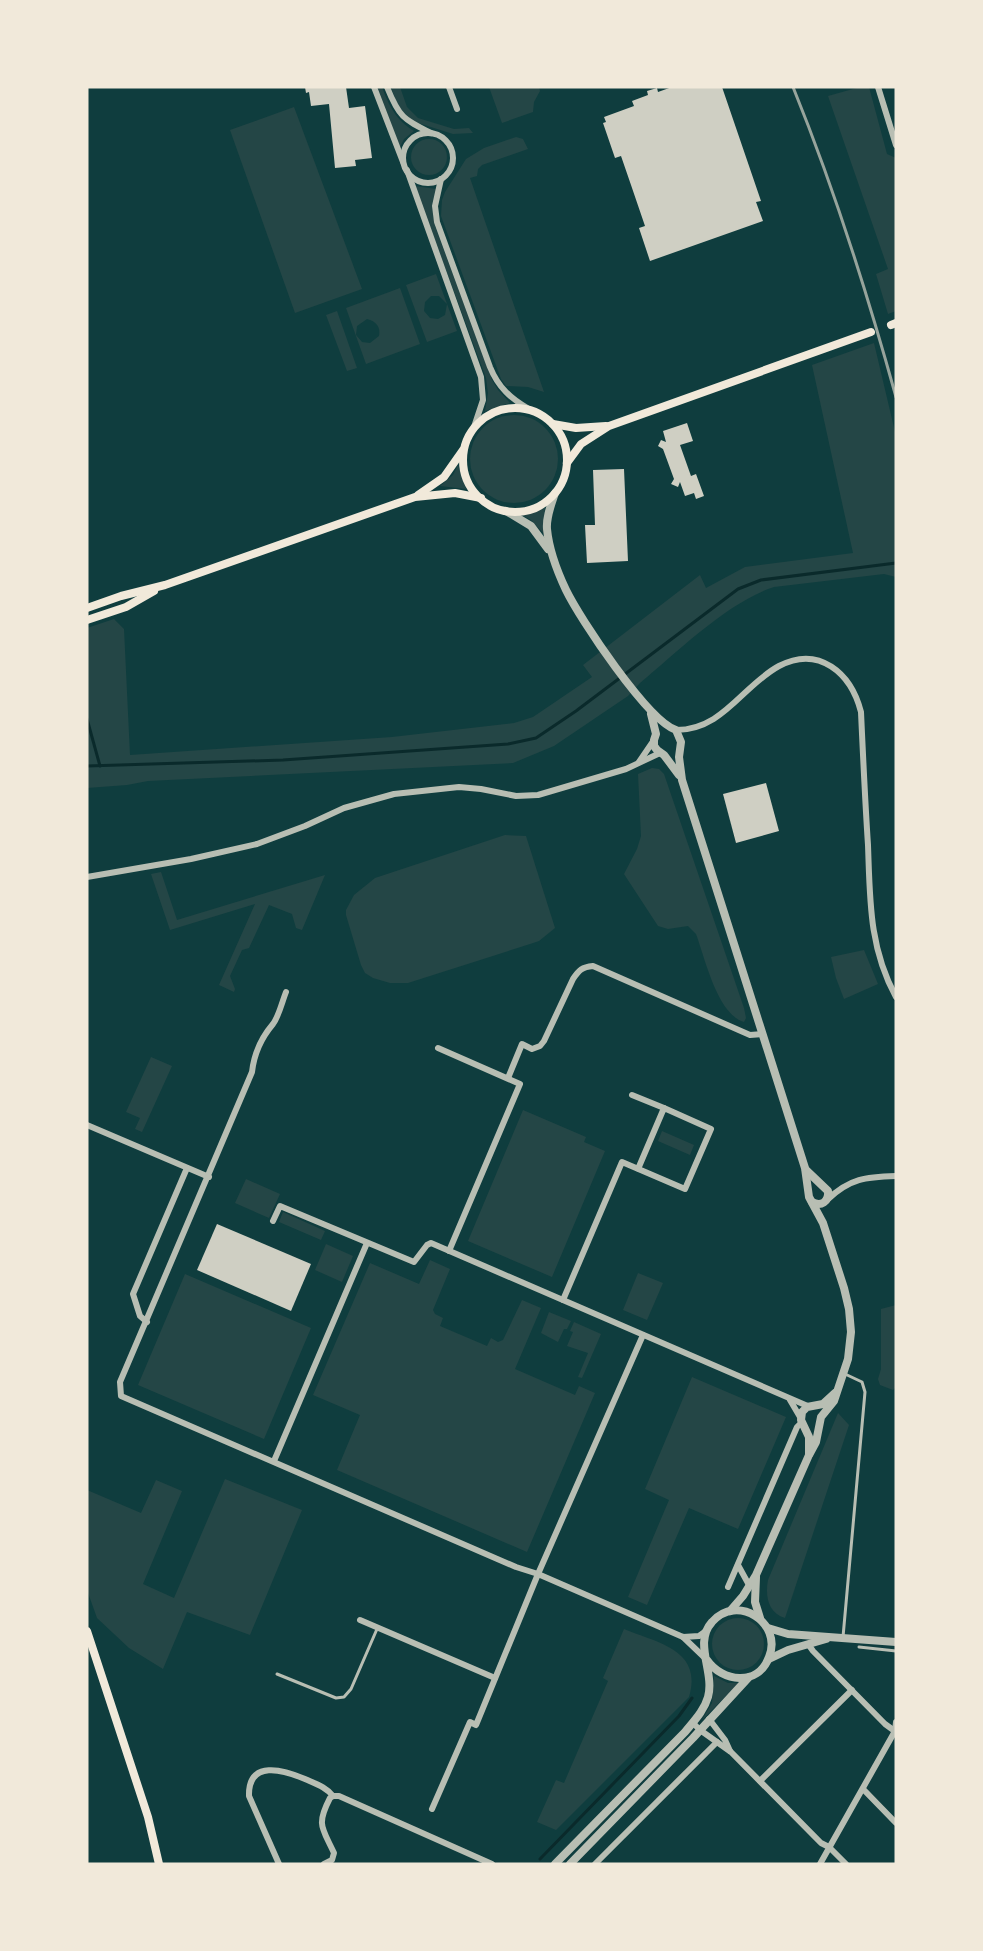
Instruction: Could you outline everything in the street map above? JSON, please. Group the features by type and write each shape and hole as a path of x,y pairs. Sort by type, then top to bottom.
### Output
{"main road":[{"path":"567,463 581,444 609,426 871,332"},
{"path":"415,497 444,477 465,447 474,428 486,417 500,410 514,408 529,410 546,418 553,424 564,442 567,463 564,476 555,493 544,503 531,509 506,511 494,507 472,488 466,475 465,447"},
{"path":"553,424 576,428 609,426"},
{"path":"87,608 165,585 415,497 455,493 481,498"},
{"path":"87,620 126,607 165,585"},
{"path":"87,1631 148,1817 159,1864"}],"street":[{"path":"374,87 404,162 481,377 483,400 474,428"},
{"path":"387,87 399,114 410,123 444,140 452,153 451,169 441,179 432,183 413,178 406,170"},
{"path":"449,87 457,109"},
{"path":"878,87 896,145"},
{"path":"404,162 405,149 411,141 423,134 432,134"},
{"path":"441,179 435,206 437,222 490,367 504,391 529,410"},
{"path":"552,555 547,523 555,493"},
{"path":"506,511 531,526 552,555 573,603 610,657 649,710 680,738 682,780 806,1170 811,1198 823,1223 844,1288 850,1319 849,1349 831,1406 812,1428 802,1422"},
{"path":"637,764 661,729 696,728 718,717 778,667 796,660 812,660 829,664 843,675 855,693 861,711 874,941 884,974 896,997"},
{"path":"649,710 655,737 654,746 682,780"},
{"path":"87,877 191,859 257,844 306,826 344,808 394,794 459,787 516,796 538,795 596,779 662,754 673,754 679,749"},
{"path":"508,1078 522,1044 532,1048 540,1046 573,979 579,971 587,967 593,966 750,1035 763,1034"},
{"path":"286,992 253,1061 252,1072 209,1177 120,1382 120,1393 123,1398 682,1637 720,1674 729,1678 749,1677"},
{"path":"438,1048 520,1084 449,1251"},
{"path":"563,1300 622,1162 685,1189 711,1129 632,1095"},
{"path":"638,1169 664,1108"},
{"path":"87,1125 209,1177"},
{"path":"147,1322 140,1316 133,1294 187,1168"},
{"path":"806,1170 828,1191 823,1223"},
{"path":"811,1198 818,1204 826,1201 840,1188 853,1181 896,1176"},
{"path":"811,1198 813,1186 822,1185"},
{"path":"273,1221 280,1206 414,1262 426,1245 431,1243 819,1411 820,1421 816,1442 756,1575 730,1611"},
{"path":"274,1461 367,1243"},
{"path":"432,1809 470,1722 476,1725 538,1574 643,1335"},
{"path":"728,1587 797,1427 802,1422 803,1410 826,1402 835,1393"},
{"path":"790,1399 809,1437 809,1455"},
{"path":"738,1565 749,1586"},
{"path":"570,1864 749,1677 764,1666 769,1659 772,1649 771,1638 754,1602 756,1575"},
{"path":"555,1864 700,1714 707,1698 710,1681 703,1641 711,1622 730,1611 741,1610 761,1619"},
{"path":"360,1620 495,1678"},
{"path":"768,1628 788,1634 896,1642"},
{"path":"682,1637 699,1636 706,1631"},
{"path":"769,1659 779,1653 830,1638"},
{"path":"808,1644 885,1724 895,1731"},
{"path":"760,1781 852,1690"},
{"path":"709,1719 726,1740 730,1752"},
{"path":"820,1864 895,1731 896,1722"},
{"path":"693,1723 730,1752 821,1843 829,1847 846,1864"},
{"path":"595,1864 717,1742"},
{"path":"279,1864 250,1802 249,1788 254,1778 270,1769 284,1770 328,1790 333,1796"},
{"path":"863,1789 896,1823"},
{"path":"324,1864 332,1860 334,1854 321,1826 321,1820 330,1798 339,1796 490,1864"}],"lane":[{"path":"842,1639 866,1392 862,1382 843,1373"},
{"path":"277,1674 336,1698 344,1697 351,1689 378,1627"},
{"path":"859,1647 896,1651"}],"shaded area":[{"path":"377,87 382,87 394,112 414,131 404,139 400,147"},
{"path":"391,87 400,87 407,107 418,118 454,129 469,128 473,133 453,134 415,122 404,114"},
{"path":"489,87 539,87 540,91 534,102 533,112 502,123"},
{"path":"860,87 869,87 887,154 896,158 896,311 888,314 876,274 888,269 828,96"},
{"path":"294,107 362,289 295,313 230,130"},
{"path":"516,137 523,139 528,149 482,165 478,169 477,176 470,178 544,392 528,387 506,386 501,379 441,216 445,192 466,159 484,148"},
{"path":"429,139 442,144 447,157 442,170 429,175 416,170 411,157 416,144"},
{"path":"415,186 436,189 432,205 435,226 492,380 510,403 485,411 488,393 486,378"},
{"path":"436,274 457,331 427,342 406,285","holes":["431,296 439,296 447,304 445,315 438,319 430,318 424,311 425,302"]},
{"path":"400,288 420,344 366,364 346,308","holes":["367,319 378,327 379,336 370,343 362,342 356,335 357,326"]},
{"path":"337,311 357,368 347,371 326,315"},
{"path":"874,343 896,436 896,577 884,574 774,587 757,594 704,629 640,683 628,696 554,746 513,763 148,781 87,788 87,628 114,619 124,629 130,755 392,737 514,723 533,717 592,677 583,665 700,575 706,588 745,567 853,553 812,365"},
{"path":"514,415 539,422 551,434 558,459 551,484 539,496 514,503 489,496 477,484 470,459 477,434 489,422"},
{"path":"458,465 466,489 440,486 453,475"},
{"path":"545,507 546,536 531,520 522,515"},
{"path":"652,768 659,769 664,774 744,1008 746,1018 744,1022 726,1008 719,997 696,934 688,926 668,929 658,926 624,874 641,836 638,774"},
{"path":"505,835 526,836 555,928 539,941 408,983 390,983 365,973 346,915 346,910 354,895 375,878"},
{"path":"161,872 177,920 325,875 302,930 296,928 292,914 269,905 249,948 242,950 230,976 234,992 219,985 255,904 170,930 151,874"},
{"path":"864,950 878,984 844,999 831,957"},
{"path":"151,1057 172,1066 142,1132 135,1129 140,1118 126,1112"},
{"path":"523,1110 586,1137 584,1142 605,1151 552,1277 468,1241"},
{"path":"662,1131 694,1145 690,1155 658,1141"},
{"path":"246,1179 280,1194 269,1218 235,1203"},
{"path":"283,1212 325,1231 321,1240 279,1222"},
{"path":"326,1244 353,1256 342,1282 315,1270"},
{"path":"430,1260 450,1269 433,1310 435,1314 443,1318 440,1326 487,1346 491,1338 498,1342 503,1340 522,1300 541,1308 515,1369 575,1395 579,1386 595,1393 527,1552 337,1470 360,1415 313,1395 370,1263 419,1284"},
{"path":"638,1273 663,1283 647,1320 623,1310"},
{"path":"185,1274 311,1328 264,1439 138,1385"},
{"path":"896,1305 896,1387 893,1390 880,1385 878,1379 881,1369 881,1309"},
{"path":"549,1312 571,1321 558,1342 541,1333"},
{"path":"574,1322 601,1334 582,1378 578,1377 588,1353 567,1346 573,1332 570,1331"},
{"path":"692,1377 786,1417 738,1529 689,1508 647,1605 628,1597 669,1500 645,1489"},
{"path":"838,1413 849,1425 785,1618 779,1616 771,1608 767,1592 768,1580"},
{"path":"225,1479 302,1510 250,1635 187,1612 163,1669 129,1648 97,1618 87,1590 87,1490 141,1513 156,1480 182,1491 143,1584 174,1598"},
{"path":"738,1618 748,1620 756,1626 762,1634 764,1644 762,1654 756,1662 748,1668 738,1670 728,1668 720,1662 714,1654 712,1644 714,1634 720,1626 728,1620"},
{"path":"624,1629 663,1644 684,1659 690,1669 692,1681 689,1697 556,1830 537,1822 556,1780 564,1783 608,1681 603,1678"},
{"path":"714,1676 728,1683 739,1683 702,1720 712,1703"}],"building":[{"path":"305,87 346,87 349,108 365,106 372,158 355,160 356,166 335,168 329,104 311,106 309,92 306,93"},
{"path":"672,87 722,87 761,201 756,202 763,221 650,261 639,228 645,226 621,156 615,158 603,123 606,122 604,117 634,106 632,101 648,95 647,91 657,88 658,92"},
{"path":"687,423 693,441 680,445 691,476 696,474 704,496 696,499 694,493 685,496 680,482 678,487 671,484 674,479 663,449 658,446 661,440 666,442 663,431"},
{"path":"624,469 628,561 587,563 585,525 595,525 593,470"},
{"path":"766,783 779,831 736,843 723,794"},
{"path":"217,1224 311,1264 291,1311 197,1270"}],"waterway":[{"path":"87,766 283,760 508,744 536,738 576,711 738,589 761,580 896,563"},
{"path":"87,719 100,766"},
{"path":"540,1859 679,1716 692,1698"}],"railway":[{"path":"793,87 849,240 896,397"}]}
